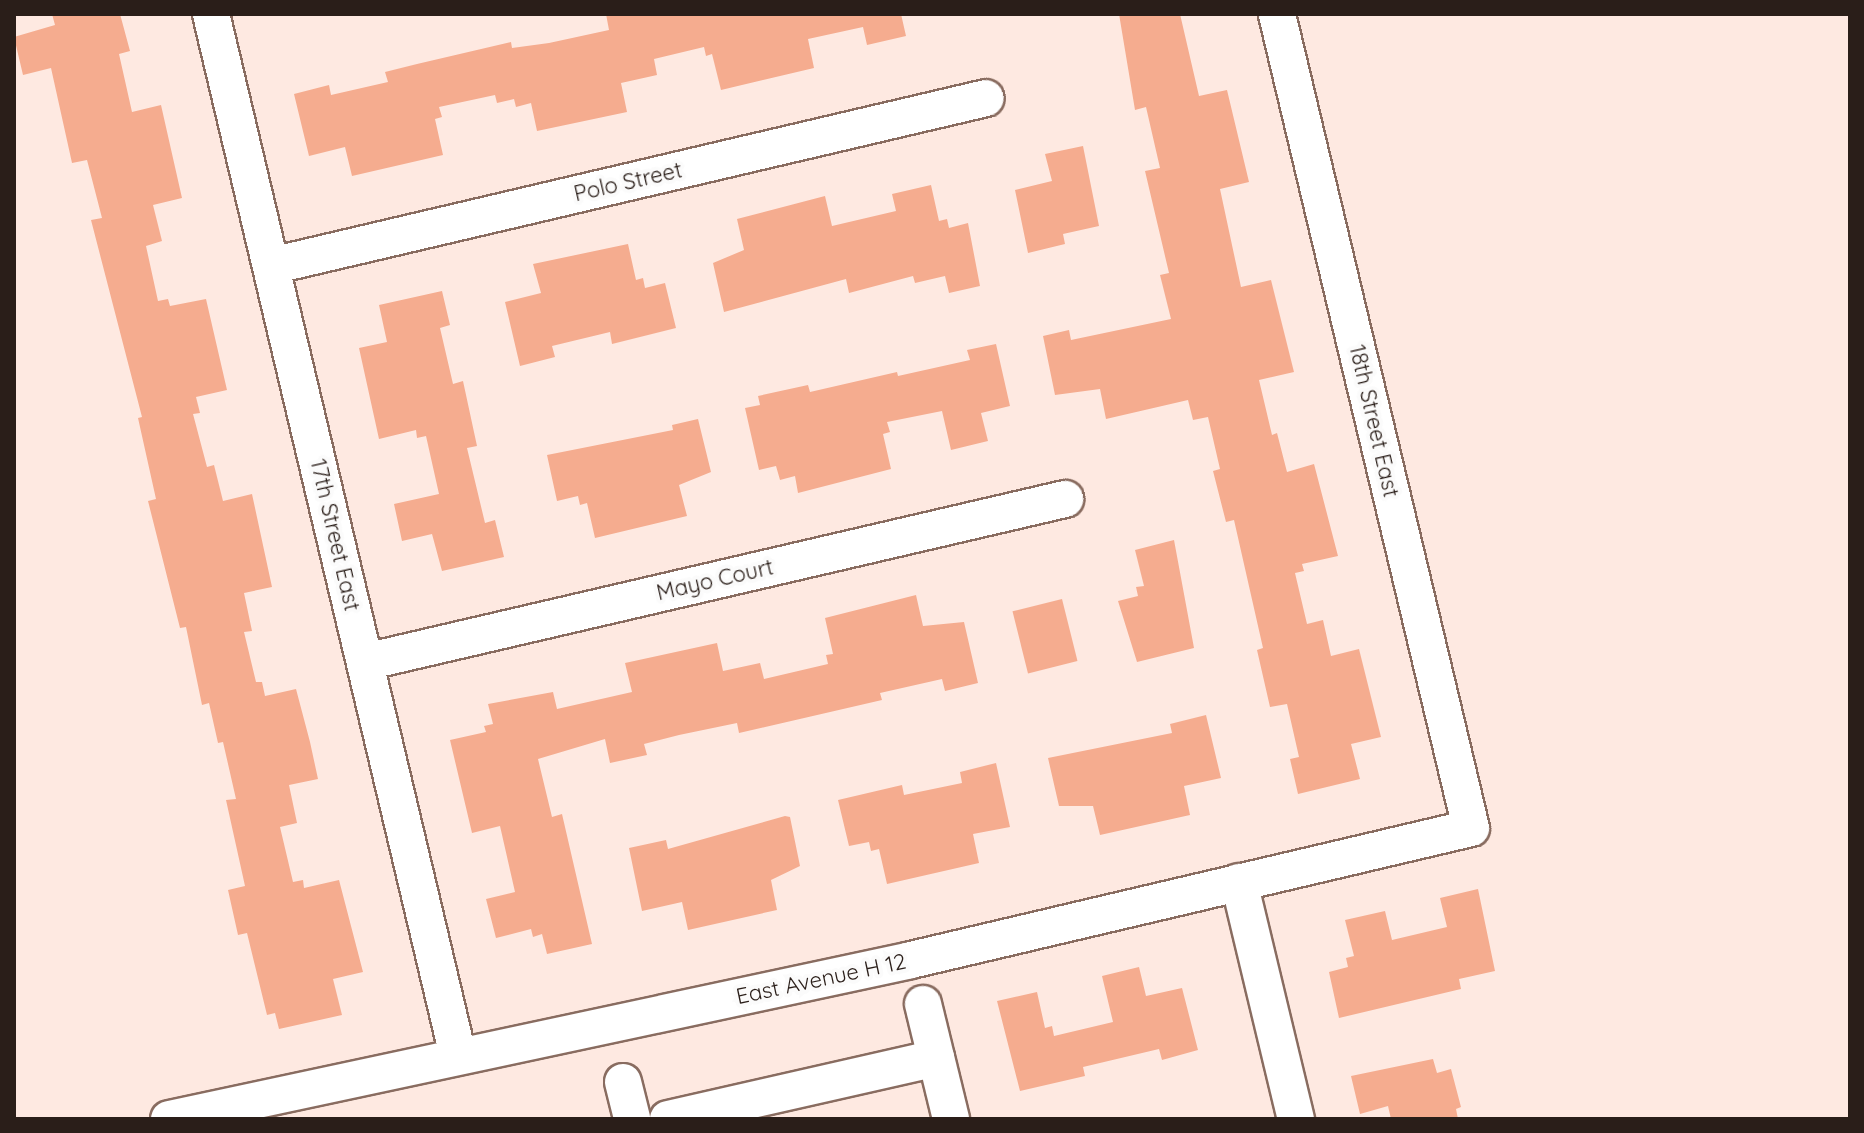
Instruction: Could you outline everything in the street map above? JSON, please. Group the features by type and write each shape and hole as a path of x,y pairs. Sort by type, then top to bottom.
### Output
{"street":[{"name":"17th Street East","path":"211,14 458,1056"},
{"name":"18th Street East","path":"1277,14 1471,828"},
{"name":"Polo Street","path":"271,266 986,98"},
{"name":"Mayo Court","path":"365,662 1065,499"},
{"name":"East Avenue H 12","path":"169,1119 911,960 1471,828"},
{"path":"1239,882 1296,1119"},
{"path":"923,1004 951,1119"},
{"path":"668,1119 936,1058"},
{"path":"623,1082 632,1119"}],"building":[{"path":"52,14 120,14 130,51 119,54 132,112 161,105 182,198 153,205 162,241 146,246 158,301 168,299 170,306 206,299 227,390 196,397 200,413 193,414 207,467 214,465 223,501 252,494 272,587 244,593 252,631 244,632 256,682 262,682 265,696 296,689 310,742 318,779 289,785 297,823 280,827 293,882 303,880 304,888 339,880 363,972 333,979 342,1015 279,1029 275,1013 267,1015 247,933 238,935 228,890 245,886 226,800 236,799 223,742 218,743 209,703 202,705 186,627 180,628 148,501 156,499 138,418 142,417 91,220 102,218 87,160 72,163 51,68 23,75 14,37 55,25"},
{"path":"606,14 901,14 906,36 867,45 863,27 808,39 814,68 721,90 712,54 706,56 704,47 654,59 657,75 621,83 627,112 537,131 531,103 516,107 514,99 497,103 495,95 439,107 442,117 435,119 443,155 352,176 345,147 309,156 294,94 329,85 331,95 388,82 385,72 511,42 512,48 609,30"},
{"path":"1119,14 1180,14 1199,96 1227,90 1249,182 1220,189 1241,287 1271,280 1294,372 1259,380 1272,435 1277,433 1287,472 1314,464 1338,556 1302,564 1304,571 1295,573 1307,624 1323,620 1331,656 1359,649 1381,737 1351,744 1360,779 1298,794 1290,759 1299,757 1287,704 1270,707 1257,650 1263,648 1234,520 1226,522 1213,471 1220,469 1208,417 1193,420 1188,400 1106,419 1100,389 1055,395 1043,336 1069,330 1071,340 1171,319 1160,275 1169,273 1145,171 1160,168 1146,107 1135,110"},
{"path":"1083,146 1099,226 1063,234 1065,244 1028,253 1015,190 1052,181 1045,154"},
{"path":"931,185 939,221 947,219 949,228 968,223 980,286 949,293 945,276 915,283 913,276 849,293 846,279 724,312 713,263 744,250 737,219 825,196 832,226 896,211 892,194"},
{"path":"628,244 636,280 643,278 645,288 665,283 676,328 612,344 610,332 552,346 555,357 520,366 505,302 541,293 533,264"},
{"path":"442,291 450,325 440,328 453,384 463,381 477,446 467,448 485,523 495,520 504,557 442,571 432,534 402,541 394,504 439,494 426,436 417,438 416,430 379,439 359,348 387,342 379,305"},
{"path":"996,344 1010,406 981,413 988,441 951,450 942,411 887,422 890,432 883,434 891,469 798,493 795,476 780,480 776,466 759,470 745,408 760,405 758,396 808,385 810,392 897,372 898,376 970,360 967,350"},
{"path":"698,419 711,472 679,485 687,516 595,538 587,503 580,505 578,496 557,501 547,455 673,430 672,425"},
{"path":"1174,540 1194,648 1137,662 1118,601 1138,596 1136,587 1144,586 1135,550"},
{"path":"916,595 923,626 964,622 978,683 945,691 942,679 880,693 882,700 739,733 737,723 679,735 644,744 647,755 610,763 605,739 538,759 552,817 562,814 592,944 547,954 542,934 533,937 531,929 496,938 486,899 515,892 500,826 472,833 450,740 486,732 484,726 493,724 488,704 553,692 557,709 632,692 625,663 717,643 723,671 760,663 764,679 828,664 826,655 833,654 825,618"},
{"path":"1062,599 1077,661 1028,673 1013,611"},
{"path":"1206,715 1221,778 1184,786 1190,815 1100,835 1093,806 1059,806 1048,758 1172,733 1170,724"},
{"path":"996,763 1010,827 973,834 979,863 887,884 879,849 871,851 869,842 849,846 838,800 902,785 904,795 962,783 960,772"},
{"path":"790,817 800,866 771,880 777,910 688,930 682,902 642,911 629,848 666,840 668,849"},
{"path":"1478,889 1495,971 1459,979 1461,989 1339,1018 1329,972 1348,967 1346,958 1354,956 1345,920 1385,911 1392,940 1447,927 1440,898"},
{"path":"1139,967 1146,996 1182,988 1198,1050 1162,1060 1159,1049 1083,1067 1085,1076 1020,1091 997,1001 1037,992 1045,1028 1052,1026 1054,1036 1113,1022 1102,976"},
{"path":"1433,1059 1437,1073 1451,1069 1461,1107 1456,1109 1458,1119 1391,1119 1388,1106 1360,1114 1351,1076"}]}
